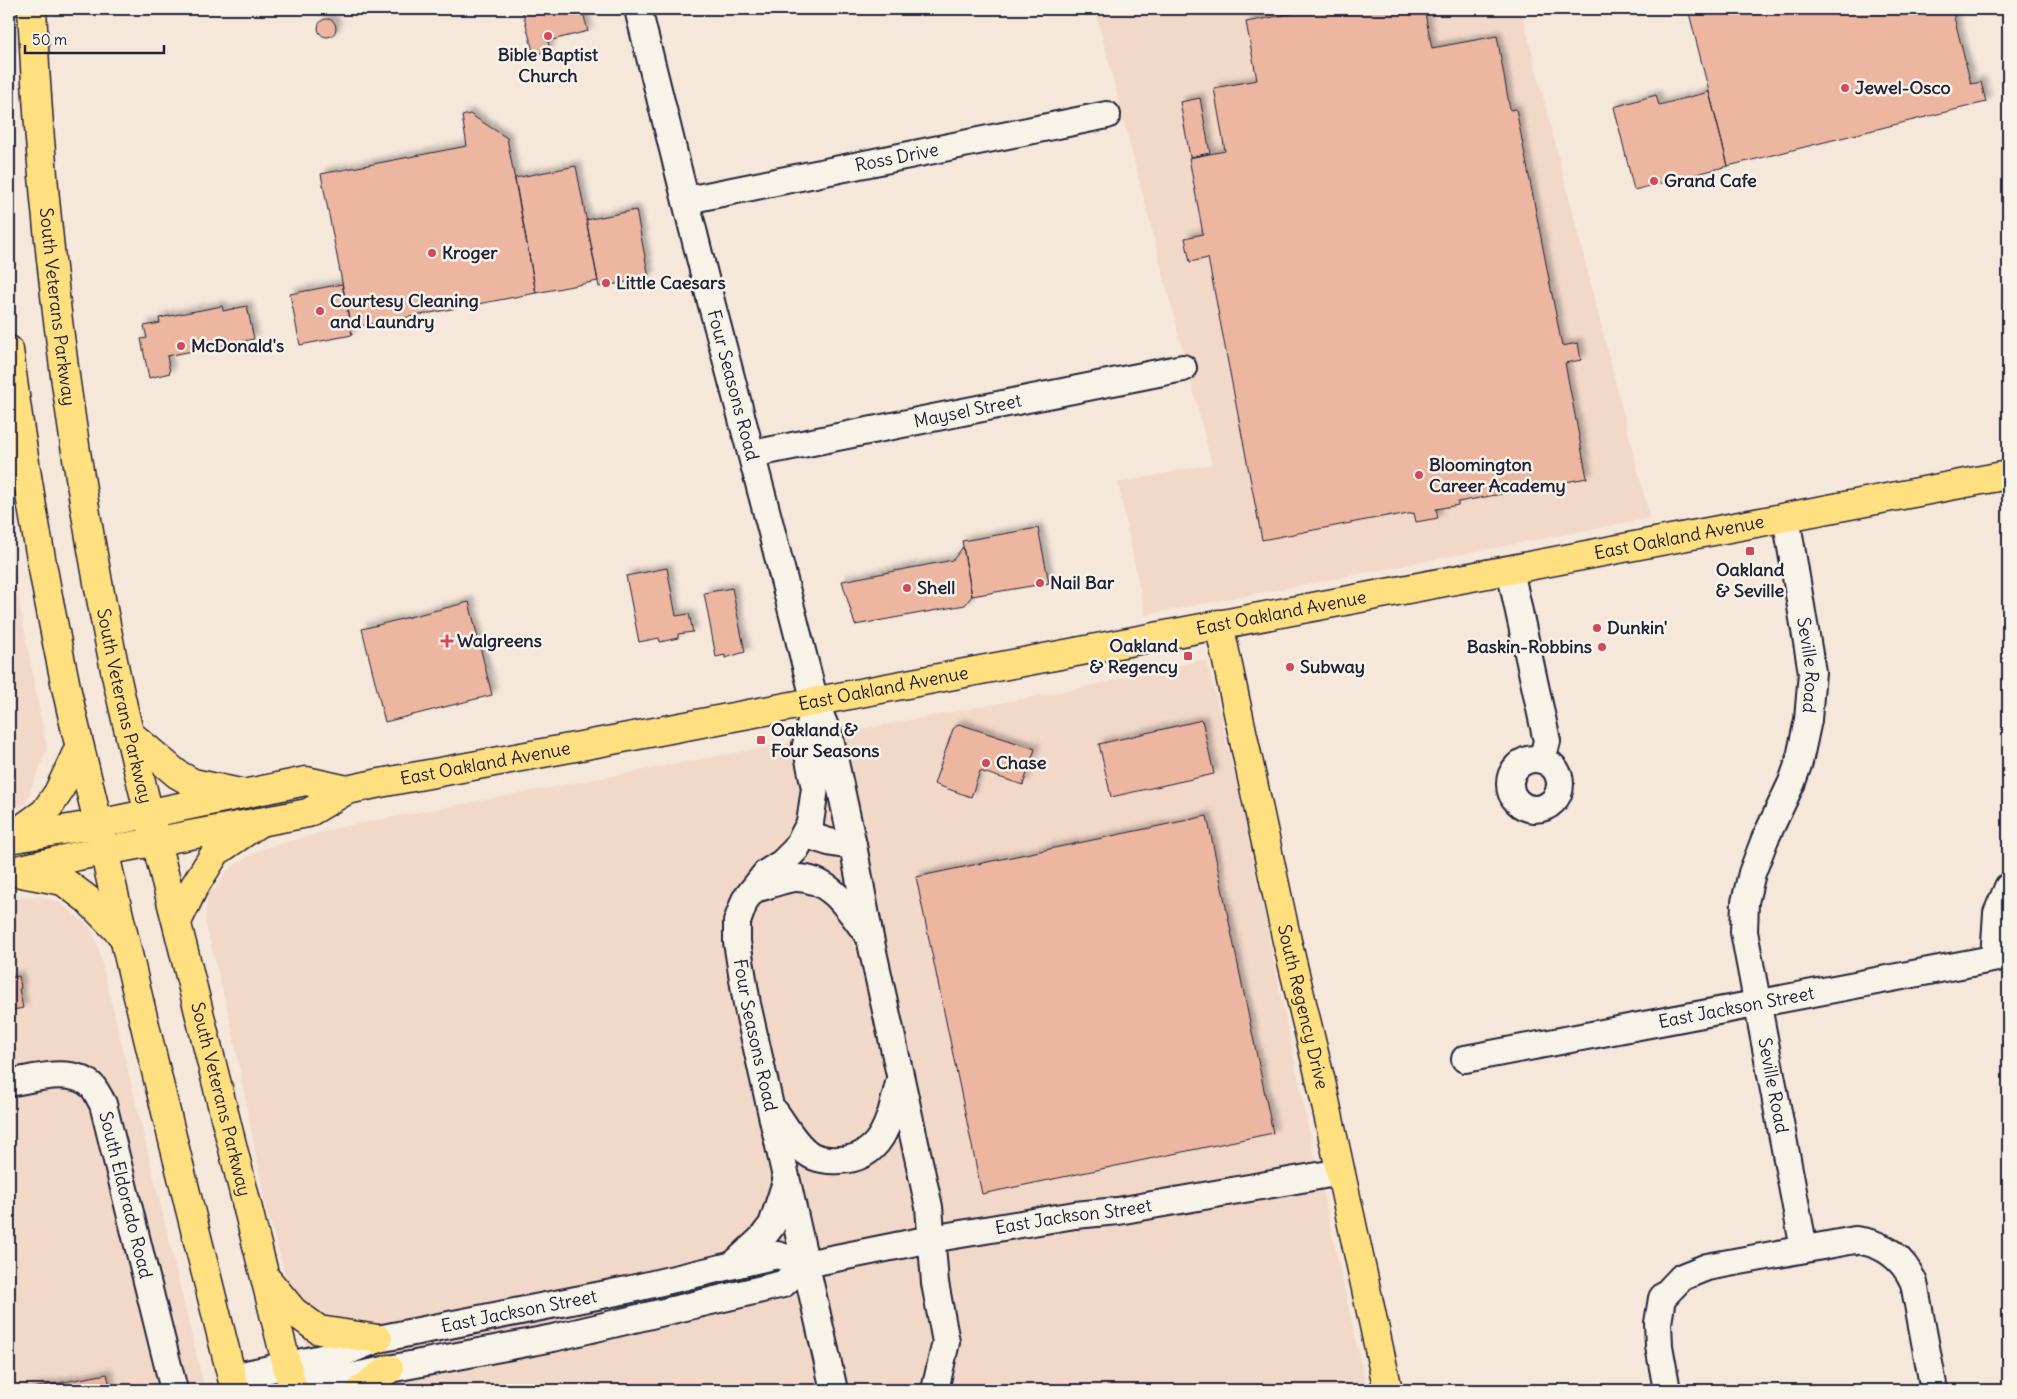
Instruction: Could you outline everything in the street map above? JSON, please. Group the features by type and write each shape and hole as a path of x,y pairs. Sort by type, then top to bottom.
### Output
{"main road":[{"name":"South Veterans Parkway","path":"32,9 40,144 54,294 88,526 117,677 290,1384"},
{"path":"9,350 14,396 46,588 79,748 105,852 122,935 234,1384"},
{"name":"East Oakland Avenue","path":"10,872 308,812 348,790 402,778 814,702 2008,475"},
{"name":"South Regency Drive","path":"1219,624 1287,941 1300,988 1388,1390"},
{"path":"131,735 178,774 193,783 240,794"},
{"path":"9,838 45,812 58,793 79,748"},
{"name":"East Oakland Avenue","path":"9,838 98,824 306,781 348,790"},
{"path":"177,922 194,887 216,852 260,822"},
{"path":"10,872 63,881 87,898 122,935"},
{"path":"264,1276 292,1311 319,1330 378,1339"},
{"path":"361,1390 389,1369"}],"street":[{"name":"Four Seasons Road","path":"638,9 711,303 752,454 814,702 830,739 853,845 870,938 929,1208 935,1283 946,1342 935,1390"},
{"name":"Ross Drive","path":"686,200 1107,115"},
{"name":"Maysel Street","path":"752,454 1184,368"},
{"name":"Seville Road","path":"1786,517 1812,672 1808,720 1799,762 1784,802 1765,839 1752,873 1745,902 1744,916 1746,946 1804,1249"},
{"path":"1510,570 1547,741 1542,760"},
{"name":"Four Seasons Road","path":"814,702 806,745 815,788 810,824 806,834 796,848 782,864 766,873 744,900 737,922 737,942 746,1004 834,1390"},
{"path":"806,834 838,845 853,845"},
{"path":"754,888 794,878 820,882 834,892 870,938"},
{"path":"2001,957 1997,913 2008,887"},
{"name":"East Jackson Street","path":"1465,1058 2001,957"},
{"name":"South Eldorado Road","path":"9,1083 58,1074 80,1079 92,1087 103,1104 174,1390"},
{"path":"768,1103 795,1140 809,1154 831,1161 850,1160 867,1152 880,1140 891,1117 900,1075"},
{"name":"East Jackson Street","path":"290,1384 341,1354 378,1339 627,1290 777,1255 806,1264 931,1239 1075,1215 1118,1211 1341,1172"},
{"path":"731,1267 762,1238 772,1225 786,1182"},
{"path":"1667,1390 1659,1346 1658,1323 1662,1298 1682,1277 1707,1267 1846,1241 1865,1241 1883,1247 1899,1258 1910,1274 1914,1283 1934,1390"},
{"name":"East Jackson Street","path":"234,1384 290,1384 389,1369 553,1338 783,1284 806,1264"},
{"path":"627,1290 696,1304"}],"shaded area":[{"path":"1095,9 1521,9 1650,518 1145,615 1118,483 1212,464"},
{"path":"9,549 47,750 25,804 9,812"},
{"path":"1198,661 1207,661 1238,788 1309,1131 1367,1390 319,1390 266,1207 230,1020 205,921 208,890 214,891 226,872 234,865 262,849 341,827 1080,688"},
{"path":"39,896 62,904 90,927 97,942 205,1390 9,1390 9,899"}],"building":[{"name":"Bible Baptist Church","path":"522,9 582,9 588,31 548,41 550,50 534,55"},
{"path":"1317,9 1424,9 1432,48 1497,36 1510,110 1516,109 1562,346 1578,343 1581,360 1565,363 1587,478 1458,502 1458,505 1436,509 1438,518 1416,522 1414,513 1392,517 1392,515 1262,540 1208,258 1190,262 1185,238 1203,234 1189,158 1225,151 1214,88 1257,80 1246,22"},
{"name":"Jewel-Osco","path":"1688,9 1952,9 1971,84 1981,82 1986,102 1728,166"},
{"path":"327,19 335,24 336,28 331,36 327,37 319,32 318,28 323,20"},
{"path":"1709,92 1728,166 1634,190 1614,107 1656,95 1659,105"},
{"path":"1200,98 1210,153 1190,157 1180,102"},
{"name":"Kroger","path":"470,114 507,138 536,293 351,328 321,174 467,146 462,116"},
{"path":"576,166 598,281 536,293 515,178"},
{"path":"636,210 649,278 599,287 586,220"},
{"name":"Courtesy Cleaning and Laundry","path":"342,284 352,335 300,345 290,294"},
{"name":"McDonald's","path":"222,306 223,311 247,306 254,339 167,356 170,373 149,378 141,339 147,338 144,326 160,323 159,318"},
{"path":"1038,528 1049,583 972,596 962,541"},
{"name":"Shell","path":"963,547 972,596 965,605 855,625 842,581 953,560"},
{"path":"667,568 676,616 689,614 693,632 678,634 678,638 660,642 659,638 639,642 626,576"},
{"path":"732,588 745,652 725,658 725,655 716,657 704,593"},
{"name":"Walgreens","path":"469,602 492,695 385,722 362,629"},
{"path":"1202,720 1214,774 1111,797 1099,744"},
{"name":"Chase","path":"959,724 1035,749 1023,785 980,771 971,797 934,784 953,729"},
{"path":"1207,816 1273,1133 982,1194 916,877"},
{"path":"19,976 21,988 19,989 23,1008 9,1011 9,978"},
{"path":"107,1374 111,1390 22,1390"}],"place":[{"name":"Bible Baptist Church","path":"548,36"},
{"name":"Jewel-Osco","path":"1845,88"},
{"name":"Grand Cafe","path":"1654,181"},
{"name":"Kroger","path":"432,253"},
{"name":"Little Caesars","path":"606,283"},
{"name":"Courtesy Cleaning and Laundry","path":"320,311"},
{"name":"McDonald's","path":"181,346"},
{"name":"Bloomington Career Academy","path":"1419,475"},
{"name":"Oakland & Seville","path":"1750,551"},
{"name":"Nail Bar","path":"1040,583"},
{"name":"Shell","path":"907,588"},
{"name":"Dunkin'","path":"1597,628"},
{"name":"Walgreens","path":"447,641"},
{"name":"Baskin-Robbins","path":"1602,647"},
{"name":"Oakland & Regency","path":"1188,656"},
{"name":"Subway","path":"1290,667"},
{"name":"Oakland & Four Seasons","path":"761,740"},
{"name":"Chase","path":"986,763"}]}
